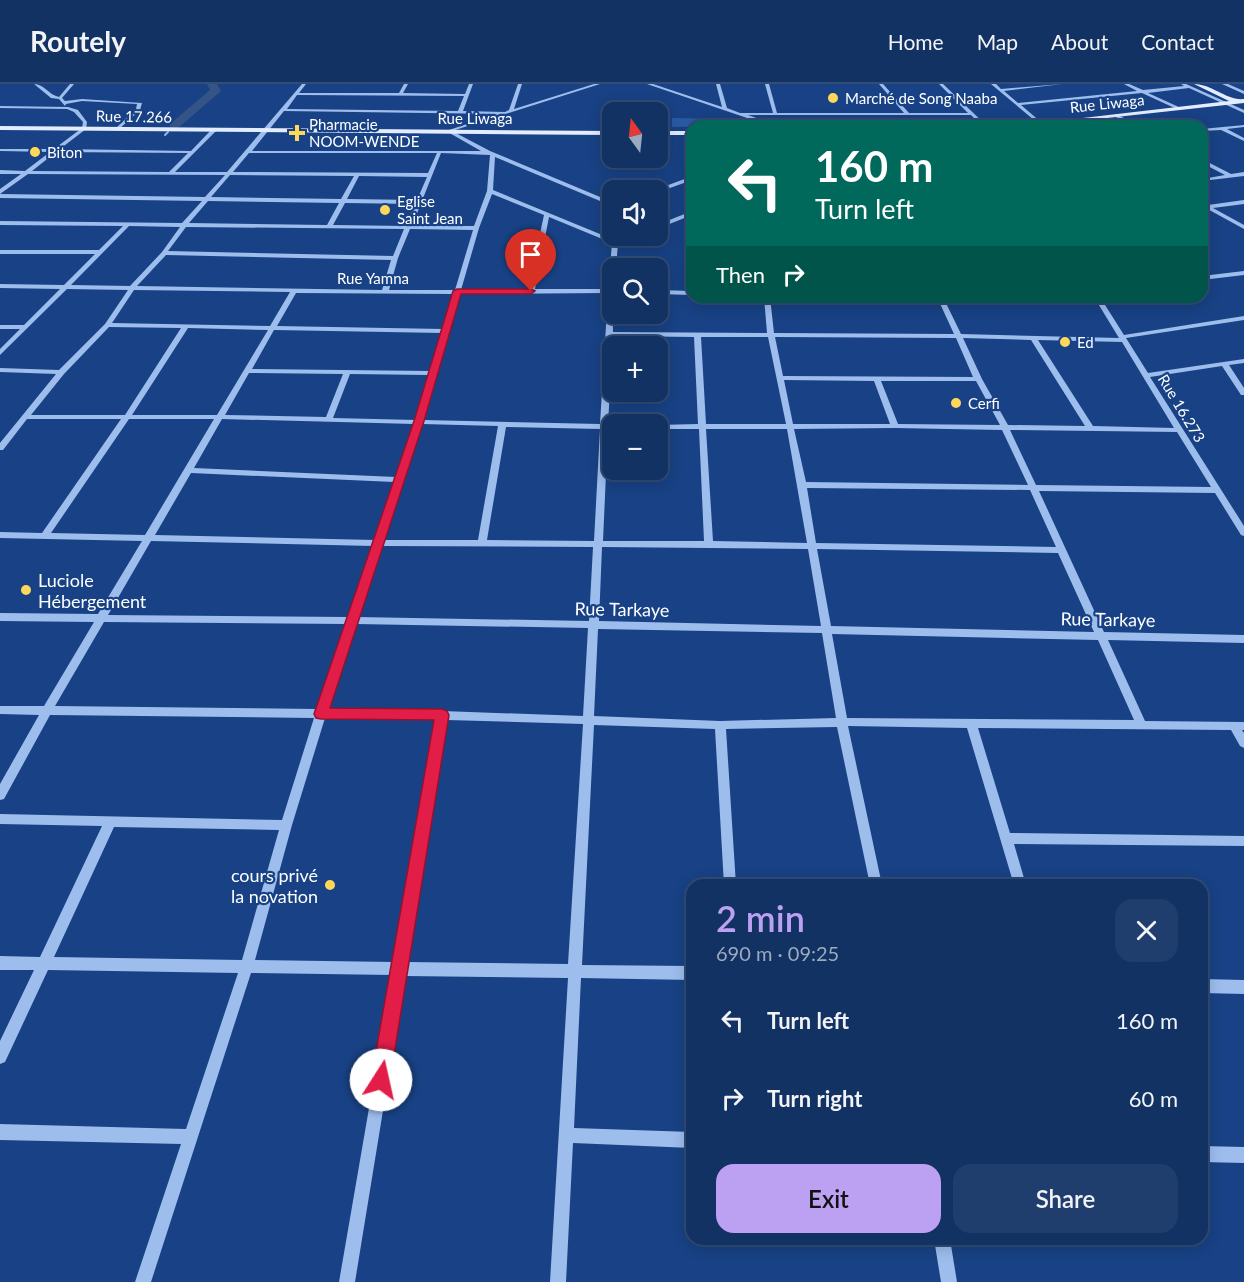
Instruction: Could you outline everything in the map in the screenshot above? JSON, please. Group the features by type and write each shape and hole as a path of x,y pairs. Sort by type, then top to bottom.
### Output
{"main road":[{"path":"1206,84 1242,102"},
{"path":"1193,86 1242,102"},
{"name":"Rue Liwaga","path":"1074,120 1242,102"},
{"name":"Rue 17.266","path":"0,128 267,130"},
{"name":"Rue Liwaga","path":"267,130 602,133"},
{"path":"668,133 686,133"}],"street":[{"path":"36,84 61,100 140,103 138,109 118,129"},
{"path":"0,448 61,372 106,324 184,225 304,84"},
{"path":"400,95 406,84"},
{"path":"460,112 471,84"},
{"path":"448,131 598,84"},
{"path":"649,84 758,120"},
{"path":"718,84 726,109"},
{"path":"766,84 775,113"},
{"path":"881,84 908,114"},
{"path":"941,84 978,120"},
{"path":"993,84 1036,120"},
{"path":"1002,90 1060,84"},
{"path":"1126,84 1179,109"},
{"path":"1183,84 1193,86 1244,112"},
{"path":"1224,84 1244,93"},
{"path":"508,112 522,85"},
{"path":"61,100 70,86 82,100"},
{"path":"1018,104 1193,86"},
{"path":"296,94 467,95"},
{"path":"0,192 84,129 82,117 68,108 61,100"},
{"path":"1,106 68,108"},
{"path":"284,110 508,112"},
{"path":"740,114 971,114"},
{"path":"1116,115 1125,120"},
{"path":"1208,129 1244,126"},
{"path":"1221,128 1244,140"},
{"path":"171,172 214,130"},
{"path":"448,131 491,153 602,200"},
{"path":"0,150 191,152"},
{"path":"248,152 491,153"},
{"path":"143,1282 247,965 286,825 321,714 447,331 476,228 490,191 491,153"},
{"path":"385,292 407,227 439,154"},
{"path":"1208,164 1230,176"},
{"path":"0,172 430,175"},
{"path":"329,226 358,174"},
{"path":"1208,179 1244,174"},
{"path":"668,186 686,180"},
{"path":"490,191 602,234"},
{"path":"0,196 419,202"},
{"path":"1208,205 1244,202"},
{"path":"1208,207 1244,227"},
{"path":"531,291 547,213"},
{"path":"668,223 686,216"},
{"path":"680,218 686,225"},
{"path":"0,223 476,228"},
{"path":"0,353 128,224"},
{"path":"0,252 99,252"},
{"path":"164,253 395,258"},
{"path":"1208,277 1244,273"},
{"name":"Rue Yamna","path":"0,286 385,292 602,291"},
{"path":"0,795 47,710 294,291"},
{"path":"668,292 686,292"},
{"path":"768,303 771,334 802,485 828,630 842,722 875,879"},
{"path":"943,303 978,379 1006,429 1142,725"},
{"name":"Rue 16.273","path":"1101,303 1244,533"},
{"path":"609,334 1123,338 1244,318"},
{"path":"106,324 447,331"},
{"path":"608,414 610,324"},
{"path":"45,535 127,417 186,326"},
{"path":"0,327 26,327"},
{"path":"697,334 709,544"},
{"path":"1033,338 1091,430"},
{"path":"1147,375 1244,361"},
{"path":"1224,364 1244,393"},
{"path":"0,370 61,372"},
{"path":"246,371 434,373"},
{"path":"329,419 347,372"},
{"path":"780,378 978,379"},
{"path":"877,379 895,426"},
{"path":"26,417 219,417 602,427"},
{"path":"482,543 503,423"},
{"path":"668,427 895,426 1180,430"},
{"path":"190,470 399,480"},
{"path":"558,1282 598,544 603,480"},
{"path":"802,485 1217,490"},
{"path":"0,535 378,543 709,544 1061,550"},
{"name":"Rue Tarkaye","path":"0,617 594,625 1244,639"},
{"path":"0,710 442,715 720,725 842,722 1239,726 1244,743"},
{"path":"347,1282 442,715"},
{"path":"971,723 1018,879"},
{"path":"720,725 730,879"},
{"path":"0,819 286,825"},
{"path":"0,1057 111,821"},
{"path":"1006,838 1244,841"},
{"path":"0,963 686,973"},
{"path":"1208,986 1244,987"},
{"path":"0,1132 191,1137"},
{"path":"566,1135 686,1140"},
{"path":"1208,1154 1244,1155"},
{"path":"943,1245 949,1282"}],"shaded area":[{"path":"672,118 728,120 686,120 686,127 672,127"}],"waterway":[{"path":"174,126 216,91 212,84"},
{"path":"165,135 168,132"}],"place":[{"name":"Marché de Song Naaba","path":"833,98"},
{"name":"Pharmacie NOOM-WENDE","path":"297,133"},
{"name":"Biton","path":"35,152"},
{"name":"Eglise Saint Jean","path":"385,210"},
{"name":"Ed","path":"1065,342"},
{"name":"Cerfi","path":"956,403"},
{"name":"Luciole Hébergement","path":"26,590"},
{"name":"cours privé la novation","path":"330,885"}],"route":[{"path":"381,1080 442,715 321,714 419,421 457,291 531,291"}]}
